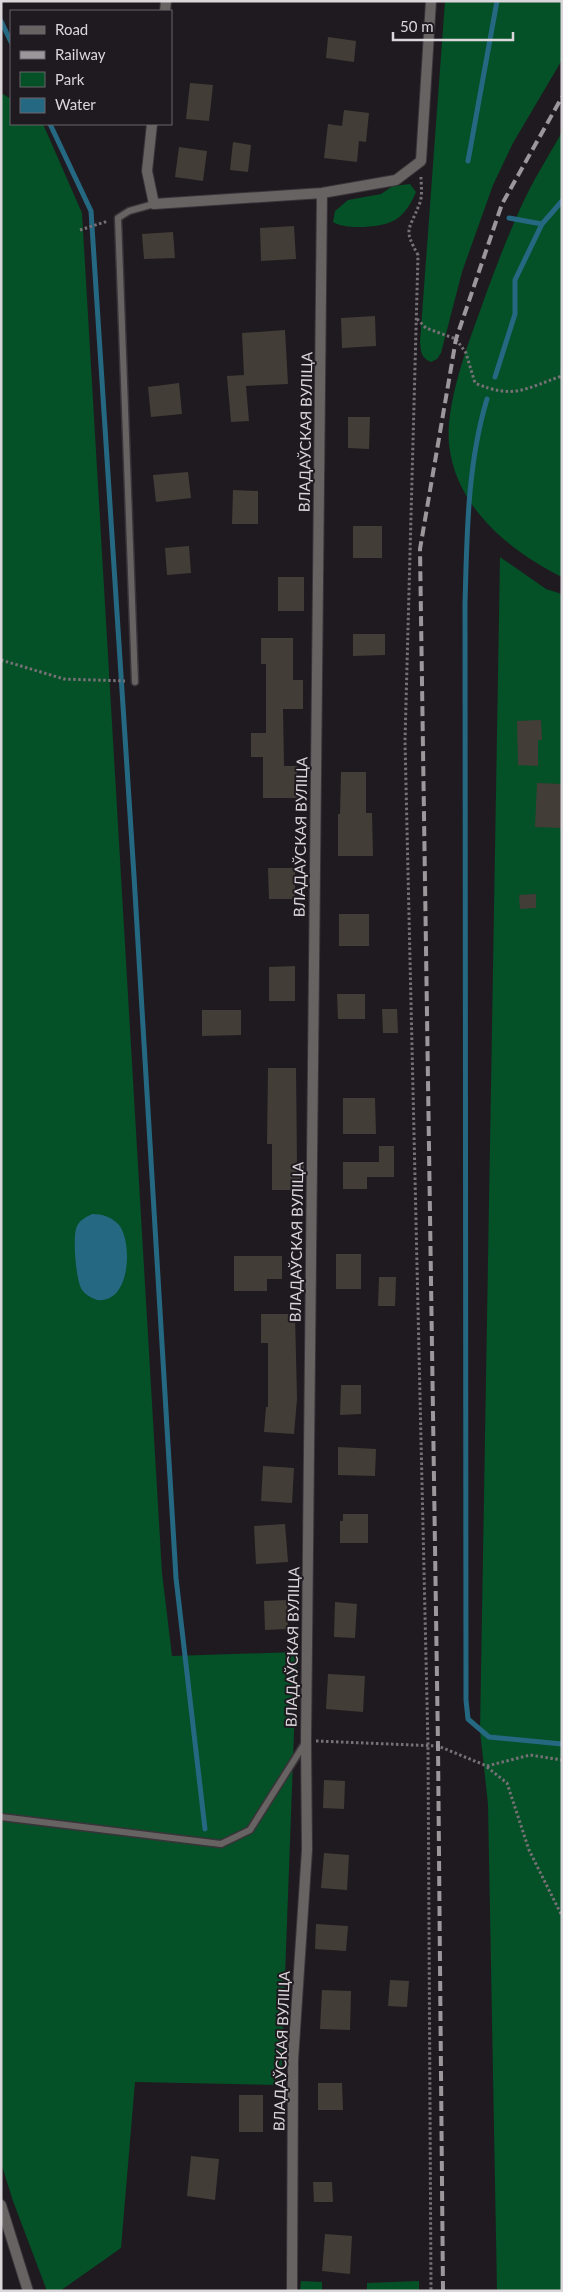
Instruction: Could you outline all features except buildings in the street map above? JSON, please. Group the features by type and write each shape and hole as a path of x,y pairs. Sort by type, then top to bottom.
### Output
{"street":[{"path":"152,125 147,171 154,204 322,193 396,180 421,161 431,1"},
{"name":"ВЛАДАЎСКАЯ ВУЛІЦА","path":"292,2291 293,2060 307,1850 306,1741 322,193"},
{"path":"1,2205 28,2291"}],"lane":[{"path":"135,682 118,218 129,211 154,204"},
{"path":"1,1817 221,1844 250,1830 306,1741"}],"path":[{"path":"421,161 420,203 411,222 408,237 418,255 405,741 428,1745 431,2291"},
{"path":"80,230 107,221"},
{"path":"416,319 426,328 456,339 466,353 475,383 488,388 521,392 562,376"},
{"path":"1,660 64,679 135,682"},
{"path":"306,1741 438,1746 486,1766 507,1783 529,1850 562,1916"},
{"path":"486,1766 530,1755 562,1760"}],"green space":[{"path":"445,1 562,1 562,60 513,143 493,185 462,272 441,353 437,359 431,362 423,357 420,342"},
{"path":"3,94 10,98 10,125 43,125 82,213 162,1573 172,1656 297,1652 281,2085 135,2082 121,2248 60,2291 47,2291 13,2201 1,2163 1,95"},
{"path":"562,132 562,577 523,554 505,540 473,506 453,466 449,431 452,403 459,373 495,270 525,199"},
{"path":"410,184 416,192 408,208 389,223 354,227 339,225 333,222 335,211 348,200 381,194 393,186"},
{"path":"500,557 546,589 562,594 562,2291 497,2291 488,1804 480,1731"},
{"path":"301,2281 322,2282 322,2291 300,2291"},
{"path":"419,2281 419,2291 367,2291 367,2283"}],"water":[{"path":"92,1214 107,1216 116,1222 123,1233 126,1243 127,1255 124,1280 119,1290 112,1297 102,1300 91,1298 82,1290 76,1269 75,1239 77,1226 81,1220"}],"waterway":[{"path":"468,161 497,1"},
{"path":"1,21 10,40"},
{"path":"50,125 91,211 134,876 176,1578 205,1829"},
{"path":"509,218 542,224 562,201"},
{"path":"495,377 515,314 515,280 542,224"},
{"path":"487,399 475,449 469,501 465,604 466,1700 468,1719 489,1737 562,1744"}],"railway":[{"path":"443,2291 438,1746 420,549 456,339 502,204 562,97"}]}
